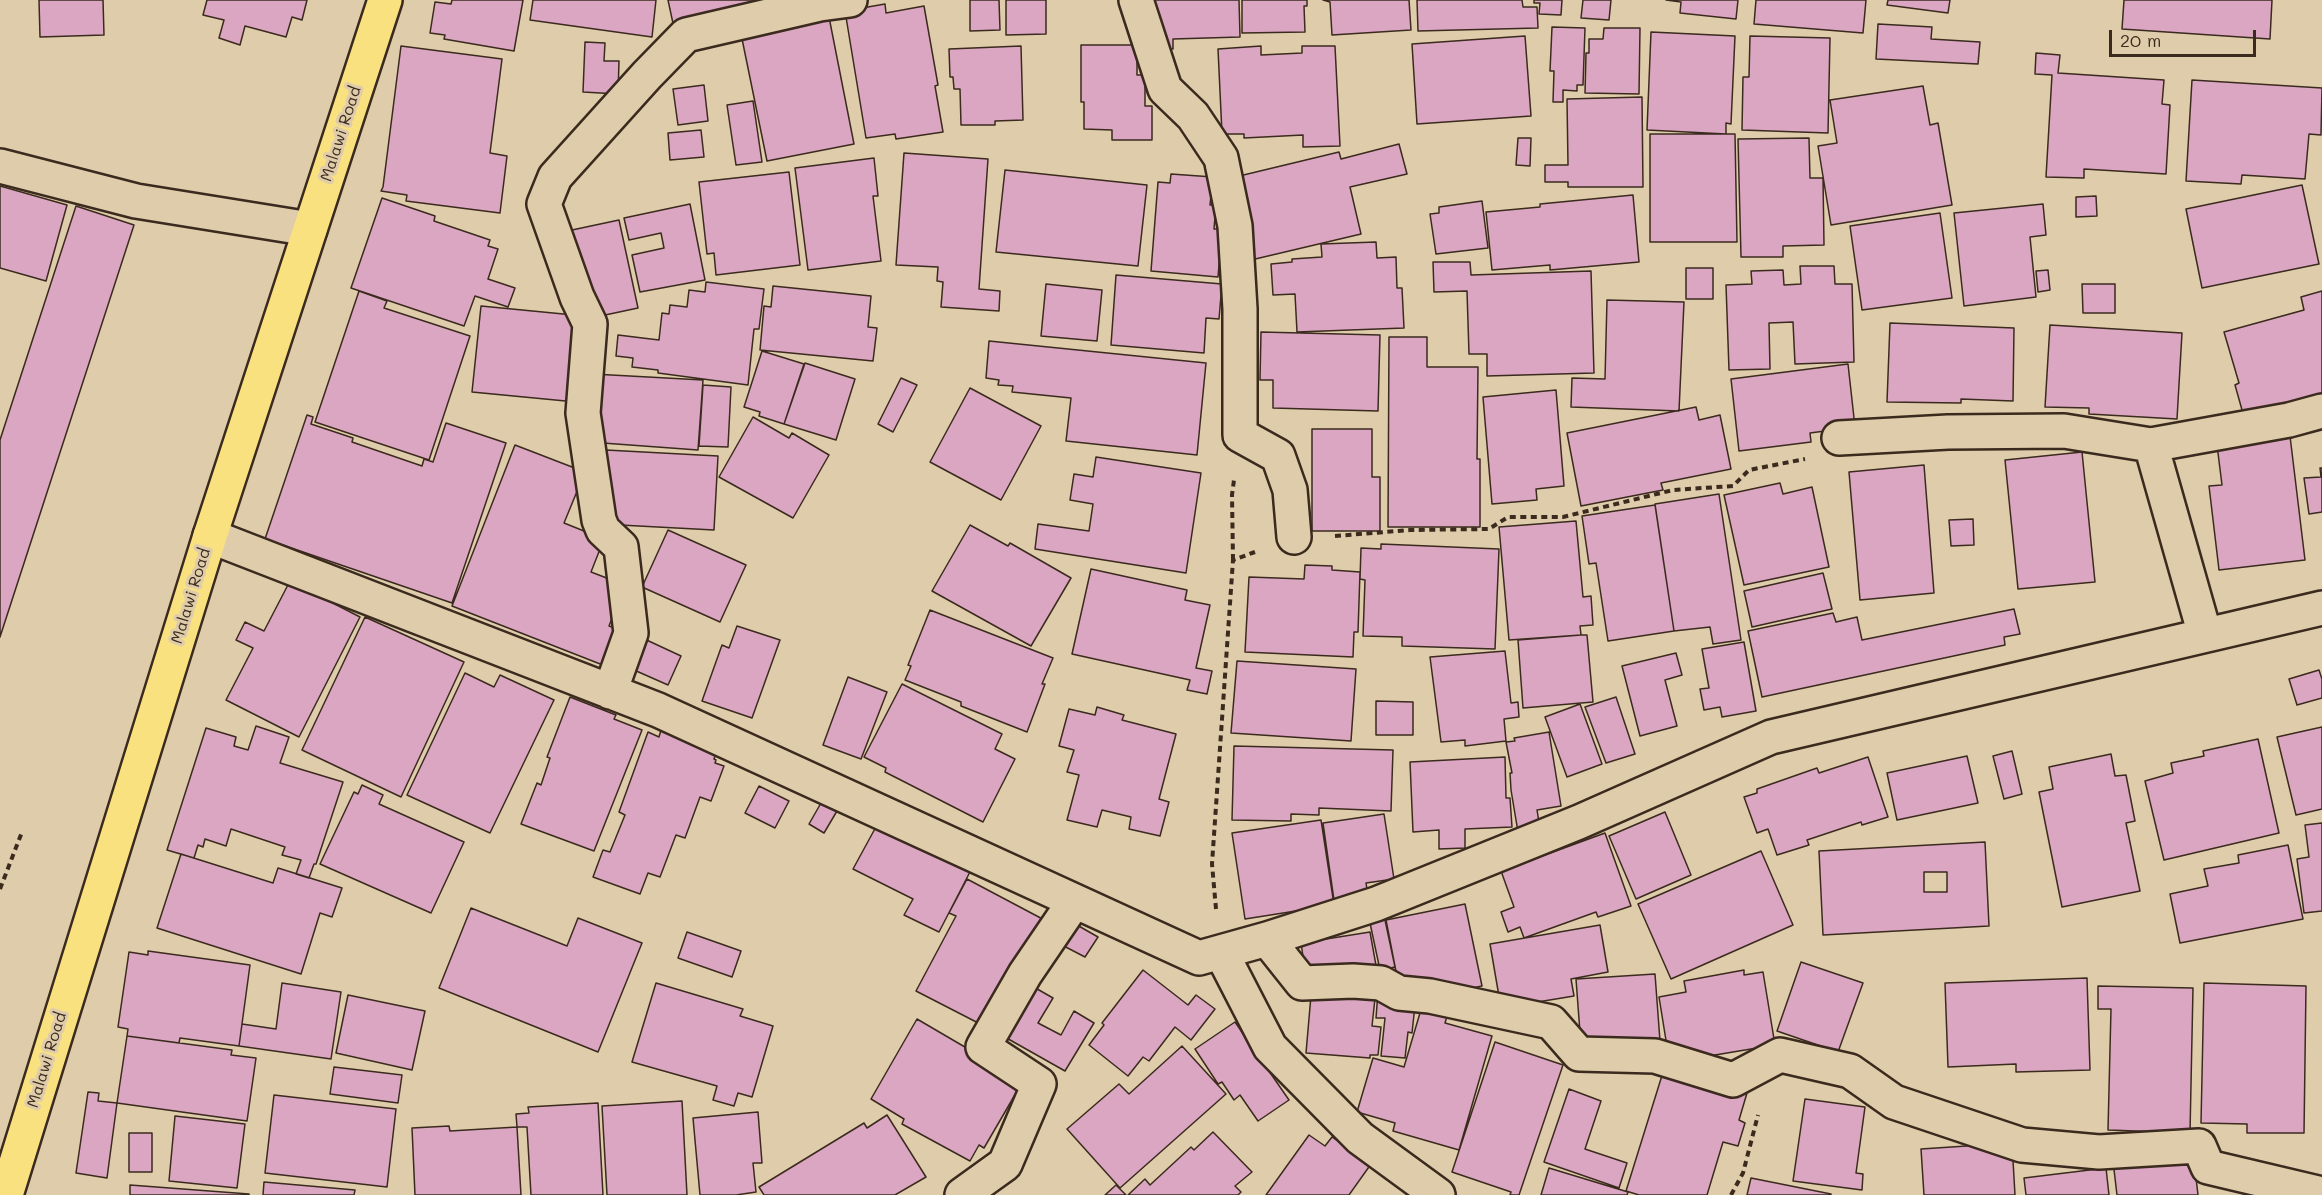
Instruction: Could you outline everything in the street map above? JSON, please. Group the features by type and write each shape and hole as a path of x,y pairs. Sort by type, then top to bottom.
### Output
{"main road":[{"name":"Malawi Road","path":"6,1195 210,536 385,0"}],"street":[{"path":"610,692 631,633 621,547 603,530 598,520 583,413 590,324 576,297 544,204 555,177 686,35 820,4 850,0"},
{"path":"1136,0 1164,89 1193,116 1221,158 1235,226 1240,297 1240,435 1278,456 1290,490 1294,537"},
{"path":"0,166 136,201 310,229"},
{"path":"1839,438 1948,432 2064,431 2151,445 2289,420 2322,411"},
{"path":"2151,445 2205,635"},
{"path":"210,536 658,710 1199,958 1376,904 1579,822 1771,736 2322,608"},
{"path":"962,1195 1005,1164 1039,1084 983,1047 1025,974 1074,902"},
{"path":"1267,939 1302,983 1353,981 1382,983 1399,993 1430,996 1551,1022 1579,1054 1656,1056 1733,1080 1780,1055 1850,1071 1894,1102 2022,1145 2099,1152 2199,1146 2208,1167 2322,1194"},
{"path":"1221,952 1270,1047 1360,1138 1438,1195"}],"path":[{"path":"1221,952 1212,864 1233,560 1232,495 1240,435"},
{"path":"1233,560 1294,537 1410,530 1489,529 1508,517 1563,517 1673,490 1733,486 1749,470 1811,458 1839,438"},
{"path":"0,889 22,832"},
{"path":"1731,1195 1743,1173 1772,1059"}],"building":[{"path":"39,0 103,0 104,35 40,37"},
{"path":"207,0 307,0 302,20 292,17 286,37 245,26 240,45 219,38 224,20 203,15"},
{"path":"452,0 523,0 514,51 444,39 445,35 430,33 435,2 451,4"},
{"path":"533,0 656,0 652,37 530,20"},
{"path":"668,0 782,0 674,28"},
{"path":"970,0 999,0 1000,30 970,31"},
{"path":"1006,0 1046,0 1046,34 1006,35"},
{"path":"1154,0 1239,0 1240,37 1173,39 1173,49 1155,49"},
{"path":"1242,0 1307,0 1307,6 1304,6 1305,32 1242,33"},
{"path":"1323,0 1409,0 1411,30 1332,35 1330,2"},
{"path":"1417,0 1522,0 1523,7 1537,7 1538,28 1418,31"},
{"path":"1534,0 1562,0 1561,15 1539,14 1540,3 1534,3"},
{"path":"1583,0 1611,0 1609,20 1581,18"},
{"path":"1666,0 1738,0 1736,19 1680,13 1681,2"},
{"path":"1756,0 1866,0 1863,33 1754,24"},
{"path":"1888,0 1950,0 1948,13 1887,5"},
{"path":"2124,0 2272,0 2270,39 2122,29"},
{"path":"885,4 886,13 924,6 938,85 935,86 943,132 896,139 895,134 866,138 845,11"},
{"path":"829,17 854,144 767,161 740,29"},
{"path":"1878,24 1932,27 1931,39 1980,42 1978,64 1876,59"},
{"path":"1552,27 1585,28 1583,85 1577,85 1577,91 1563,90 1563,102 1553,102 1554,71 1550,71"},
{"path":"1604,28 1640,28 1639,94 1585,93 1586,53 1589,53 1589,39 1603,39"},
{"path":"1651,32 1735,36 1731,124 1726,123 1726,134 1647,130"},
{"path":"1525,36 1531,116 1417,124 1412,44"},
{"path":"1750,36 1830,38 1828,133 1742,130 1743,77 1749,77"},
{"path":"585,42 605,43 604,61 619,61 618,94 583,92"},
{"path":"1081,45 1137,45 1137,75 1145,75 1145,106 1152,106 1152,140 1112,140 1112,130 1084,129 1084,102 1081,102"},
{"path":"401,46 502,59 490,153 507,156 500,213 406,201 407,195 381,191"},
{"path":"1021,46 1023,120 995,121 995,125 961,125 960,89 954,89 953,77 950,77 949,49"},
{"path":"1261,46 1261,55 1302,53 1302,46 1335,46 1340,146 1303,147 1303,135 1244,138 1244,134 1222,134 1218,49"},
{"path":"2036,53 2060,55 2058,73 2164,80 2162,104 2170,105 2166,174 2084,169 2084,178 2046,177 2052,75 2035,74"},
{"path":"2192,80 2322,88 2321,135 2309,134 2305,179 2242,175 2241,184 2186,181"},
{"path":"704,85 708,121 678,125 673,89"},
{"path":"1923,86 1930,125 1938,123 1952,205 1831,225 1818,146 1837,143 1830,100"},
{"path":"1642,97 1643,187 1568,187 1568,182 1545,182 1545,165 1568,165 1567,99"},
{"path":"753,101 762,162 736,165 727,105"},
{"path":"701,130 704,157 670,160 668,133"},
{"path":"1650,134 1735,134 1737,242 1650,242"},
{"path":"1518,138 1531,138 1530,166 1516,165"},
{"path":"1809,138 1810,178 1823,178 1824,245 1783,246 1783,257 1741,257 1738,139"},
{"path":"1399,144 1407,174 1350,187 1361,234 1251,260 1231,178 1339,152 1341,159"},
{"path":"904,153 988,159 979,289 1000,291 999,311 941,307 943,282 937,281 938,267 896,265"},
{"path":"874,158 878,196 873,196 881,261 808,270 795,168"},
{"path":"1005,170 1147,185 1138,266 996,252"},
{"path":"789,172 800,265 716,275 714,253 707,254 699,182"},
{"path":"1171,174 1213,177 1210,205 1216,205 1214,229 1222,229 1218,277 1151,271 1158,182 1170,183"},
{"path":"2302,185 2319,264 2202,288 2186,209"},
{"path":"0,186 67,205 46,281 0,268"},
{"path":"1633,195 1639,262 1550,270 1550,265 1492,270 1486,212"},
{"path":"2096,196 2097,216 2076,217 2076,197"},
{"path":"382,198 435,216 434,221 490,240 488,246 498,249 488,279 515,288 508,307 475,296 464,326 351,288"},
{"path":"1482,201 1488,248 1436,254 1430,214 1439,213 1439,207"},
{"path":"690,204 705,280 640,292 632,255 664,248 661,233 629,240 624,218"},
{"path":"2043,204 2046,235 2030,237 2036,297 1964,306 1954,213"},
{"path":"76,206 134,225 0,637 0,440"},
{"path":"1940,213 1952,298 1862,310 1850,226"},
{"path":"619,220 638,308 591,318 572,230"},
{"path":"1376,242 1377,258 1396,257 1397,288 1402,288 1404,328 1297,332 1295,294 1273,295 1271,264 1292,262 1292,259 1322,257 1321,244"},
{"path":"1433,262 1470,262 1471,275 1591,271 1594,373 1487,376 1487,354 1469,354 1467,291 1434,292"},
{"path":"1800,266 1834,266 1835,284 1852,284 1854,362 1795,364 1793,322 1769,323 1770,369 1729,370 1726,285 1752,284 1751,271 1783,270 1784,285 1801,284"},
{"path":"1686,268 1713,268 1713,299 1686,299"},
{"path":"2048,270 2050,290 2038,292 2036,271"},
{"path":"1116,275 1222,284 1219,319 1206,318 1204,353 1111,345"},
{"path":"706,282 764,289 759,329 754,329 748,385 658,373 658,370 632,367 633,358 616,356 618,335 659,340 662,313 669,314 670,305 687,307 689,290 705,292"},
{"path":"1046,284 1102,290 1097,341 1041,336"},
{"path":"2082,284 2115,284 2115,313 2083,313"},
{"path":"773,286 871,296 868,327 877,328 873,361 760,350 764,306 771,307"},
{"path":"359,291 387,301 384,308 470,336 429,460 315,422"},
{"path":"2322,291 2322,395 2244,417 2235,385 2239,383 2224,332 2304,310 2301,297"},
{"path":"1607,300 1684,302 1679,411 1571,407 1572,378 1605,379"},
{"path":"481,306 584,316 576,402 472,392"},
{"path":"1890,323 2014,328 2013,401 1961,399 1961,403 1887,402"},
{"path":"2050,325 2182,333 2177,419 2089,414 2089,408 2045,407"},
{"path":"1261,332 1380,335 1378,411 1273,408 1273,380 1260,380"},
{"path":"1389,337 1427,337 1427,367 1478,367 1477,459 1480,459 1480,527 1388,527"},
{"path":"989,341 1206,363 1197,455 1066,441 1071,398 1012,392 1013,386 998,385 999,380 986,378"},
{"path":"762,351 804,364 784,424 759,416 760,412 744,407"},
{"path":"805,363 855,379 836,440 784,424"},
{"path":"1848,364 1855,427 1810,433 1811,442 1739,451 1731,379"},
{"path":"593,374 703,380 698,450 589,442"},
{"path":"901,378 917,385 893,432 878,424"},
{"path":"703,385 731,387 728,447 699,446"},
{"path":"970,388 1041,426 1001,500 930,462"},
{"path":"1556,390 1564,486 1536,489 1537,500 1492,504 1483,397"},
{"path":"1696,407 1699,420 1720,415 1731,469 1661,483 1663,490 1581,506 1567,433"},
{"path":"307,415 313,417 311,424 353,438 352,442 422,466 424,459 433,462 446,423 506,443 452,603 265,539"},
{"path":"753,417 789,438 792,433 829,455 793,518 719,477"},
{"path":"1312,429 1372,429 1372,477 1380,477 1380,531 1312,531"},
{"path":"2290,436 2305,560 2219,570 2209,486 2222,485 2217,445"},
{"path":"515,445 585,472 564,523 604,539 591,572 625,585 609,626 627,632 613,669 452,606"},
{"path":"606,450 718,456 714,530 601,524"},
{"path":"2082,452 2095,582 2018,589 2005,460"},
{"path":"1096,457 1201,473 1186,573 1035,549 1038,524 1089,531 1093,504 1070,500 1074,474 1093,477"},
{"path":"1924,465 1934,593 1860,600 1849,472"},
{"path":"2320,468 2322,468 2322,512 2309,514 2304,478 2321,477"},
{"path":"1780,483 1783,494 1812,487 1829,567 1744,585 1724,495"},
{"path":"1719,494 1741,640 1713,644 1710,627 1674,631 1655,504"},
{"path":"1655,505 1674,631 1608,641 1596,563 1589,564 1582,516"},
{"path":"1973,519 1974,545 1951,546 1949,520"},
{"path":"1576,521 1583,597 1591,596 1593,625 1580,626 1581,635 1509,640 1499,527"},
{"path":"970,525 1008,546 1010,543 1071,578 1031,646 932,591"},
{"path":"668,530 746,565 720,622 642,587"},
{"path":"1381,544 1499,549 1495,649 1402,646 1402,637 1363,636 1365,580 1360,579 1361,548 1381,549"},
{"path":"1305,565 1332,566 1332,570 1360,572 1358,632 1354,632 1353,657 1245,652 1249,577 1304,579"},
{"path":"1091,569 1187,590 1185,600 1210,605 1196,668 1212,671 1207,694 1187,690 1190,680 1072,654"},
{"path":"1823,573 1832,609 1752,627 1744,591"},
{"path":"290,581 360,617 299,737 226,700 253,648 236,640 245,622 264,631"},
{"path":"2014,609 2020,634 2004,637 2005,645 1762,697 1748,631 1833,613 1836,622 1857,617 1862,640"},
{"path":"930,610 1053,658 1027,732 961,706 961,702 905,680 911,666 908,665"},
{"path":"365,617 464,662 401,797 302,750"},
{"path":"737,626 780,640 752,718 702,701 722,645 729,648"},
{"path":"1587,635 1593,702 1523,708 1518,640"},
{"path":"638,636 681,656 668,685 625,666"},
{"path":"1744,642 1756,711 1722,717 1720,707 1704,710 1700,689 1709,688 1702,649"},
{"path":"1505,651 1511,703 1518,702 1519,717 1504,719 1506,741 1465,746 1465,740 1441,742 1430,657"},
{"path":"1676,653 1682,675 1665,680 1677,726 1640,736 1622,666"},
{"path":"1237,661 1356,669 1351,741 1231,733"},
{"path":"2319,670 2322,679 2322,698 2297,705 2289,679"},
{"path":"465,673 494,687 500,675 554,700 490,833 407,795"},
{"path":"848,677 887,692 861,759 823,745"},
{"path":"902,684 1002,734 995,749 1015,759 983,822 885,772 886,768 864,757"},
{"path":"570,697 616,715 614,719 642,730 594,851 521,824 537,783 541,785 550,758 547,757"},
{"path":"1616,697 1635,754 1606,763 1585,707"},
{"path":"1376,701 1413,702 1413,735 1376,735"},
{"path":"1580,704 1602,764 1567,777 1545,717"},
{"path":"1097,707 1124,715 1122,720 1176,734 1159,799 1169,802 1160,836 1129,829 1131,817 1102,810 1097,827 1067,820 1079,775 1067,772 1074,750 1059,746 1069,709 1095,715"},
{"path":"256,726 289,737 280,763 343,782 316,864 309,878 296,874 301,860 282,855 285,847 231,829 226,846 205,839 203,847 198,845 194,858 167,850 206,728 236,737 234,746 248,750"},
{"path":"2322,727 2322,809 2296,815 2277,737"},
{"path":"661,730 717,750 715,763 724,766 711,801 700,797 685,838 676,835 660,877 648,873 640,894 593,877 603,850 610,852 625,815 619,812 648,732 659,737"},
{"path":"1549,732 1561,806 1537,810 1540,828 1518,832 1511,790 1510,773 1512,773 1506,742 1515,741 1514,738"},
{"path":"2258,739 2279,833 2164,860 2145,781 2173,773 2171,763 2204,756 2203,751"},
{"path":"1234,746 1393,750 1391,811 1319,808 1319,815 1291,814 1291,821 1232,820"},
{"path":"2012,751 2022,794 2004,799 1993,756"},
{"path":"2111,754 2115,776 2126,775 2135,821 2126,823 2140,891 2062,907 2039,792 2053,789 2049,767"},
{"path":"1967,756 1978,803 1897,820 1887,773"},
{"path":"1505,757 1506,798 1510,798 1512,827 1465,829 1465,848 1439,849 1439,830 1413,832 1410,762"},
{"path":"1868,757 1888,817 1862,825 1861,822 1807,840 1809,845 1777,855 1768,829 1757,833 1744,797 1757,793 1757,789 1817,768 1819,773"},
{"path":"362,785 383,795 379,804 464,842 431,913 320,864 354,792 358,794"},
{"path":"759,786 789,801 775,828 745,813"},
{"path":"821,803 837,811 824,833 809,824"},
{"path":"1665,812 1691,875 1636,899 1609,836"},
{"path":"1384,814 1394,879 1366,883 1368,895 1334,900 1323,823"},
{"path":"1321,820 1334,905 1245,919 1232,833"},
{"path":"2322,823 2322,911 2304,913 2297,859 2309,857 2305,825"},
{"path":"877,825 951,863 953,858 972,868 939,932 904,915 913,899 853,869"},
{"path":"1605,833 1631,906 1598,917 1596,912 1524,938 1520,927 1508,932 1501,912 1514,907 1501,871"},
{"path":"1985,842 1989,926 1823,935 1819,851","holes":["1924,872 1947,872 1947,892 1924,892"]},
{"path":"2288,845 2303,919 2180,943 2170,894 2208,886 2204,869 2239,863 2238,855"},
{"path":"1761,851 1793,925 1671,979 1638,904"},
{"path":"181,854 273,883 278,868 342,888 332,917 320,913 301,974 157,928"},
{"path":"967,879 1052,924 986,1027 916,991 956,916 949,913"},
{"path":"1465,904 1482,986 1448,993 1400,992 1386,920"},
{"path":"471,908 567,946 578,918 642,943 598,1052 439,988"},
{"path":"1385,920 1395,967 1380,970 1370,923"},
{"path":"1070,921 1098,937 1085,957 1058,943"},
{"path":"1600,925 1608,972 1571,979 1574,996 1501,1008 1490,944"},
{"path":"687,932 741,951 732,977 678,958"},
{"path":"1370,932 1377,971 1307,983 1301,943"},
{"path":"148,951 250,965 239,1046 180,1038 179,1043 127,1036 128,1029 118,1027 129,952 148,955"},
{"path":"1801,962 1863,983 1838,1052 1777,1031"},
{"path":"1143,970 1188,1005 1196,995 1215,1009 1191,1040 1175,1027 1149,1061 1143,1057 1128,1076 1089,1045 1104,1025 1102,1023"},
{"path":"1744,970 1744,975 1763,972 1775,1045 1697,1058 1669,1059 1659,997 1686,992 1684,981"},
{"path":"1655,974 1660,1041 1581,1046 1576,979"},
{"path":"2087,978 2090,1070 2016,1072 2016,1064 1948,1067 1945,983"},
{"path":"282,983 341,992 331,1059 239,1046 242,1024 276,1029"},
{"path":"656,983 743,1009 740,1016 773,1026 752,1097 738,1093 734,1106 713,1100 717,1086 632,1062"},
{"path":"2204,983 2306,986 2304,1133 2247,1133 2247,1124 2201,1123"},
{"path":"1312,984 1376,989 1372,1026 1381,1027 1378,1055 1370,1055 1370,1058 1306,1053"},
{"path":"1032,986 1053,998 1038,1023 1061,1035 1074,1011 1094,1023 1065,1071 1003,1036"},
{"path":"2098,986 2193,988 2190,1133 2108,1130 2111,1009 2098,1009"},
{"path":"1378,992 1416,996 1412,1033 1408,1032 1405,1058 1381,1056 1385,1018 1376,1018"},
{"path":"348,995 425,1011 412,1070 336,1053"},
{"path":"1425,996 1451,1003 1445,1023 1492,1036 1459,1150 1393,1131 1395,1123 1357,1112 1373,1058 1404,1067"},
{"path":"917,1019 1023,1081 984,1148 979,1145 970,1161 902,1124 904,1119 871,1099"},
{"path":"1235,1022 1289,1100 1258,1121 1240,1095 1234,1100 1222,1082 1218,1084 1195,1049"},
{"path":"127,1036 232,1050 231,1055 256,1058 247,1121 117,1103"},
{"path":"1495,1042 1563,1065 1519,1195 1510,1195 1511,1192 1452,1172"},
{"path":"1182,1046 1226,1094 1120,1188 1067,1129 1119,1084 1129,1094"},
{"path":"334,1067 402,1075 398,1103 330,1094"},
{"path":"1664,1069 1747,1093 1739,1120 1745,1123 1738,1146 1723,1142 1707,1195 1639,1195 1626,1191"},
{"path":"1569,1089 1601,1101 1585,1149 1627,1163 1619,1188 1544,1162"},
{"path":"88,1092 99,1093 98,1101 117,1103 107,1178 76,1173"},
{"path":"274,1095 396,1109 387,1187 265,1173"},
{"path":"1805,1099 1865,1107 1856,1173 1863,1174 1862,1190 1793,1181"},
{"path":"682,1101 687,1195 607,1195 602,1106"},
{"path":"598,1103 603,1195 531,1195 527,1127 517,1127 516,1114 529,1113 528,1107"},
{"path":"758,1112 762,1163 753,1163 756,1192 736,1195 700,1195 693,1118"},
{"path":"887,1115 926,1177 895,1195 764,1195 759,1187 864,1123 867,1128"},
{"path":"175,1116 245,1124 237,1188 169,1181"},
{"path":"449,1126 450,1131 517,1127 521,1195 415,1195 412,1128"},
{"path":"1213,1132 1252,1172 1235,1186 1241,1192 1238,1195 1128,1195 1145,1179 1150,1185 1191,1147 1194,1150"},
{"path":"129,1133 152,1133 152,1172 129,1172"},
{"path":"1309,1135 1325,1146 1332,1137 1371,1164 1349,1195 1266,1195"},
{"path":"2012,1143 2015,1195 1924,1195 1921,1149"},
{"path":"2193,1152 2198,1195 2117,1195 2113,1161"},
{"path":"1549,1168 1628,1192 1627,1195 1541,1195"},
{"path":"2106,1168 2109,1195 2026,1195 2024,1178"},
{"path":"1751,1178 1831,1194 1831,1195 1747,1195"},
{"path":"264,1182 355,1190 354,1195 263,1195"},
{"path":"130,1185 249,1194 249,1195 130,1195"},
{"path":"1116,1185 1126,1195 1105,1195"}]}
